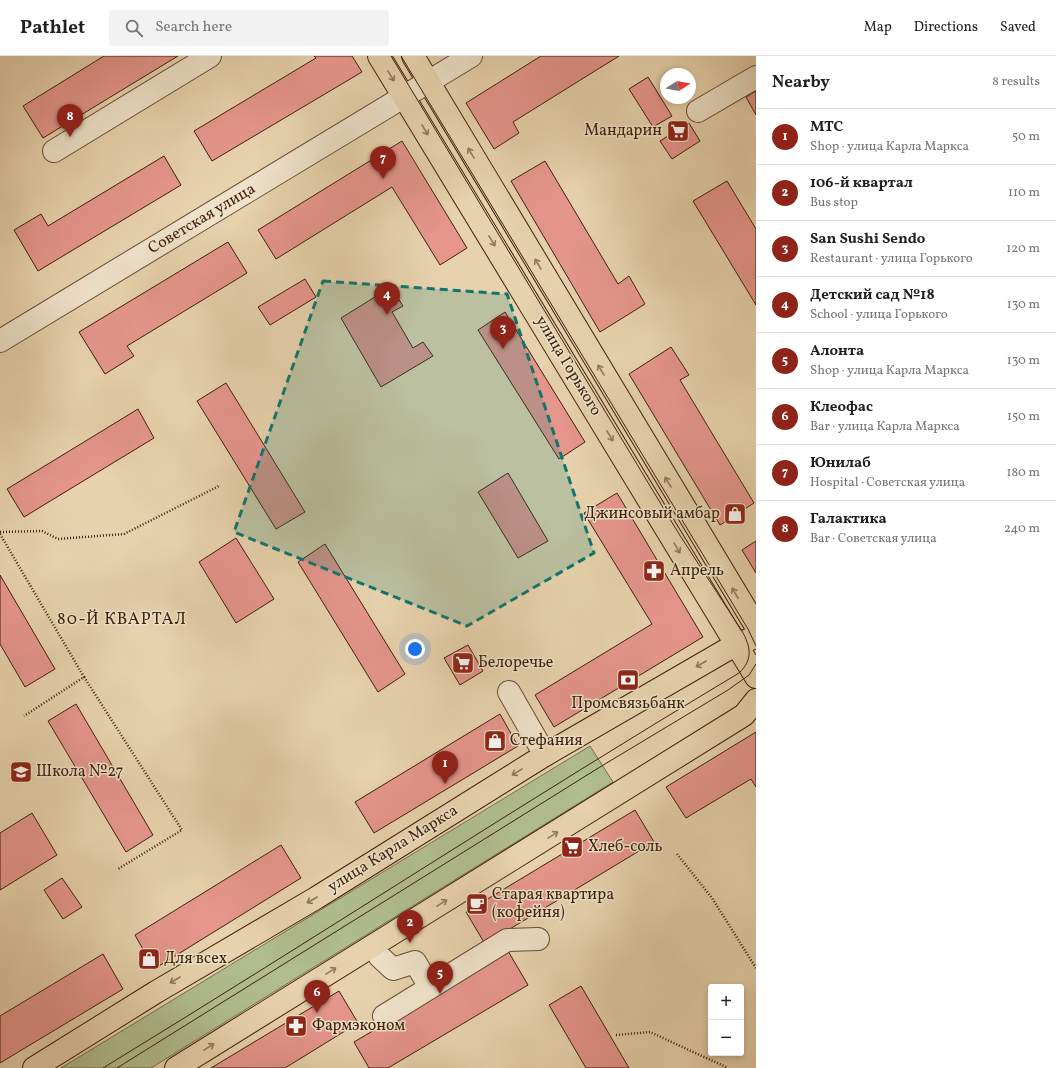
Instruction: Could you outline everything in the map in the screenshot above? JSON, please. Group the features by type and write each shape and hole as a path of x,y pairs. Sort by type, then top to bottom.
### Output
{"main road":[{"name":"улица Горького","path":"379,56 756,677"},
{"name":"улица Горького","path":"413,56 756,626"},
{"name":"улица Карла Маркса","path":"34,1068 156,992 316,898 545,755 735,644 756,637"},
{"path":"176,1068 744,715 756,700"}],"street":[{"path":"54,151 210,56"},
{"name":"Советская улица","path":"0,341 471,56"},
{"path":"698,111 756,77"},
{"path":"509,692 545,755"},
{"path":"384,1016 507,940 538,939"},
{"path":"380,957 393,969 415,962 430,987"}],"path":[{"path":"118,869 182,830 84,677 0,533 42,532 58,539 124,534 219,486"},
{"path":"24,716 84,677"},
{"path":"677,854 712,898 756,968"},
{"path":"616,1034 650,1032 728,1068"}],"highlighted area":[{"path":"323,281 507,294 594,553 467,626 234,532"}],"green space":[{"path":"590,746 613,782 151,1068 61,1068"}],"building":[{"path":"104,56 178,56 43,138 23,106"},
{"path":"314,56 352,56 362,72 212,161 194,131 316,58"},
{"path":"541,56 619,56 513,122 519,133 494,149 466,103"},
{"path":"648,77 660,96 660,104 665,104 672,116 653,127 629,89"},
{"path":"756,91 756,115 746,97"},
{"path":"689,123 700,141 672,159 660,141"},
{"path":"402,141 467,248 440,265 392,187 276,259 258,230"},
{"path":"164,156 181,185 38,271 14,230 41,214 48,226"},
{"path":"545,161 618,284 629,276 645,304 600,332 511,181"},
{"path":"727,181 756,229 756,305 693,201"},
{"path":"228,242 247,273 127,346 134,356 105,374 79,332"},
{"path":"305,279 316,297 270,325 258,307"},
{"path":"391,287 403,306 392,312 413,348 423,342 433,356 381,387 341,318"},
{"path":"505,312 585,442 559,459 478,330"},
{"path":"671,347 689,375 680,380 754,503 720,525 629,374"},
{"path":"226,383 305,512 276,529 197,401"},
{"path":"138,409 154,438 24,517 7,489"},
{"path":"508,473 548,541 518,558 478,492"},
{"path":"617,493 703,637 554,727 535,695 652,624 584,513"},
{"path":"236,538 274,599 236,623 199,562"},
{"path":"756,541 756,573 742,550"},
{"path":"325,544 405,674 378,692 298,562"},
{"path":"0,575 55,669 25,687 0,644"},
{"path":"468,645 483,671 460,685 444,658"},
{"path":"76,704 153,835 126,852 48,721"},
{"path":"500,714 518,746 374,833 355,802"},
{"path":"756,732 756,787 751,779 686,818 666,787"},
{"path":"635,810 654,842 485,944 466,912"},
{"path":"32,813 57,855 0,890 0,833"},
{"path":"281,845 301,878 154,969 135,935"},
{"path":"62,878 82,907 63,919 44,890"},
{"path":"508,951 528,985 388,1068 369,1068 354,1042"},
{"path":"103,954 123,989 0,1063 0,1016"},
{"path":"581,986 629,1068 586,1068 549,1005"},
{"path":"339,991 358,1023 285,1068 211,1068"}],"tram line":[{"path":"103,1068 579,770 739,673 747,663 749,648 742,631 679,534 391,56"},
{"path":"401,56 748,629 756,646"},
{"path":"117,1068 600,767 728,690 749,675 756,664"}],"place":[{"name":"Мандарин","path":"678,131"},
{"name":"Галактика","path":"70,137"},
{"name":"Юнилаб","path":"383,179"},
{"name":"Детский сад №18","path":"387,315"},
{"name":"San Sushi Sendo","path":"503,349"},
{"name":"Джинсовый амбар","path":"735,514"},
{"name":"Апрель","path":"654,571"},
{"name":"Белоречье","path":"463,663"},
{"name":"Промсвязьбанк","path":"628,680"},
{"name":"Стефания","path":"495,741"},
{"name":"Школа №27","path":"21,772"},
{"name":"МТС","path":"445,784"},
{"name":"Хлеб-соль","path":"572,847"},
{"name":"Старая квартира (кофейня)","path":"477,904"},
{"name":"106-й квартал","path":"410,943"},
{"name":"Для всех","path":"149,959"},
{"name":"Алонта","path":"440,994"},
{"name":"Клеофас","path":"317,1013"},
{"name":"Фармэконом","path":"296,1026"}],"district":[{"name":"80-Й КВАРТАЛ","path":"122,619"}]}
